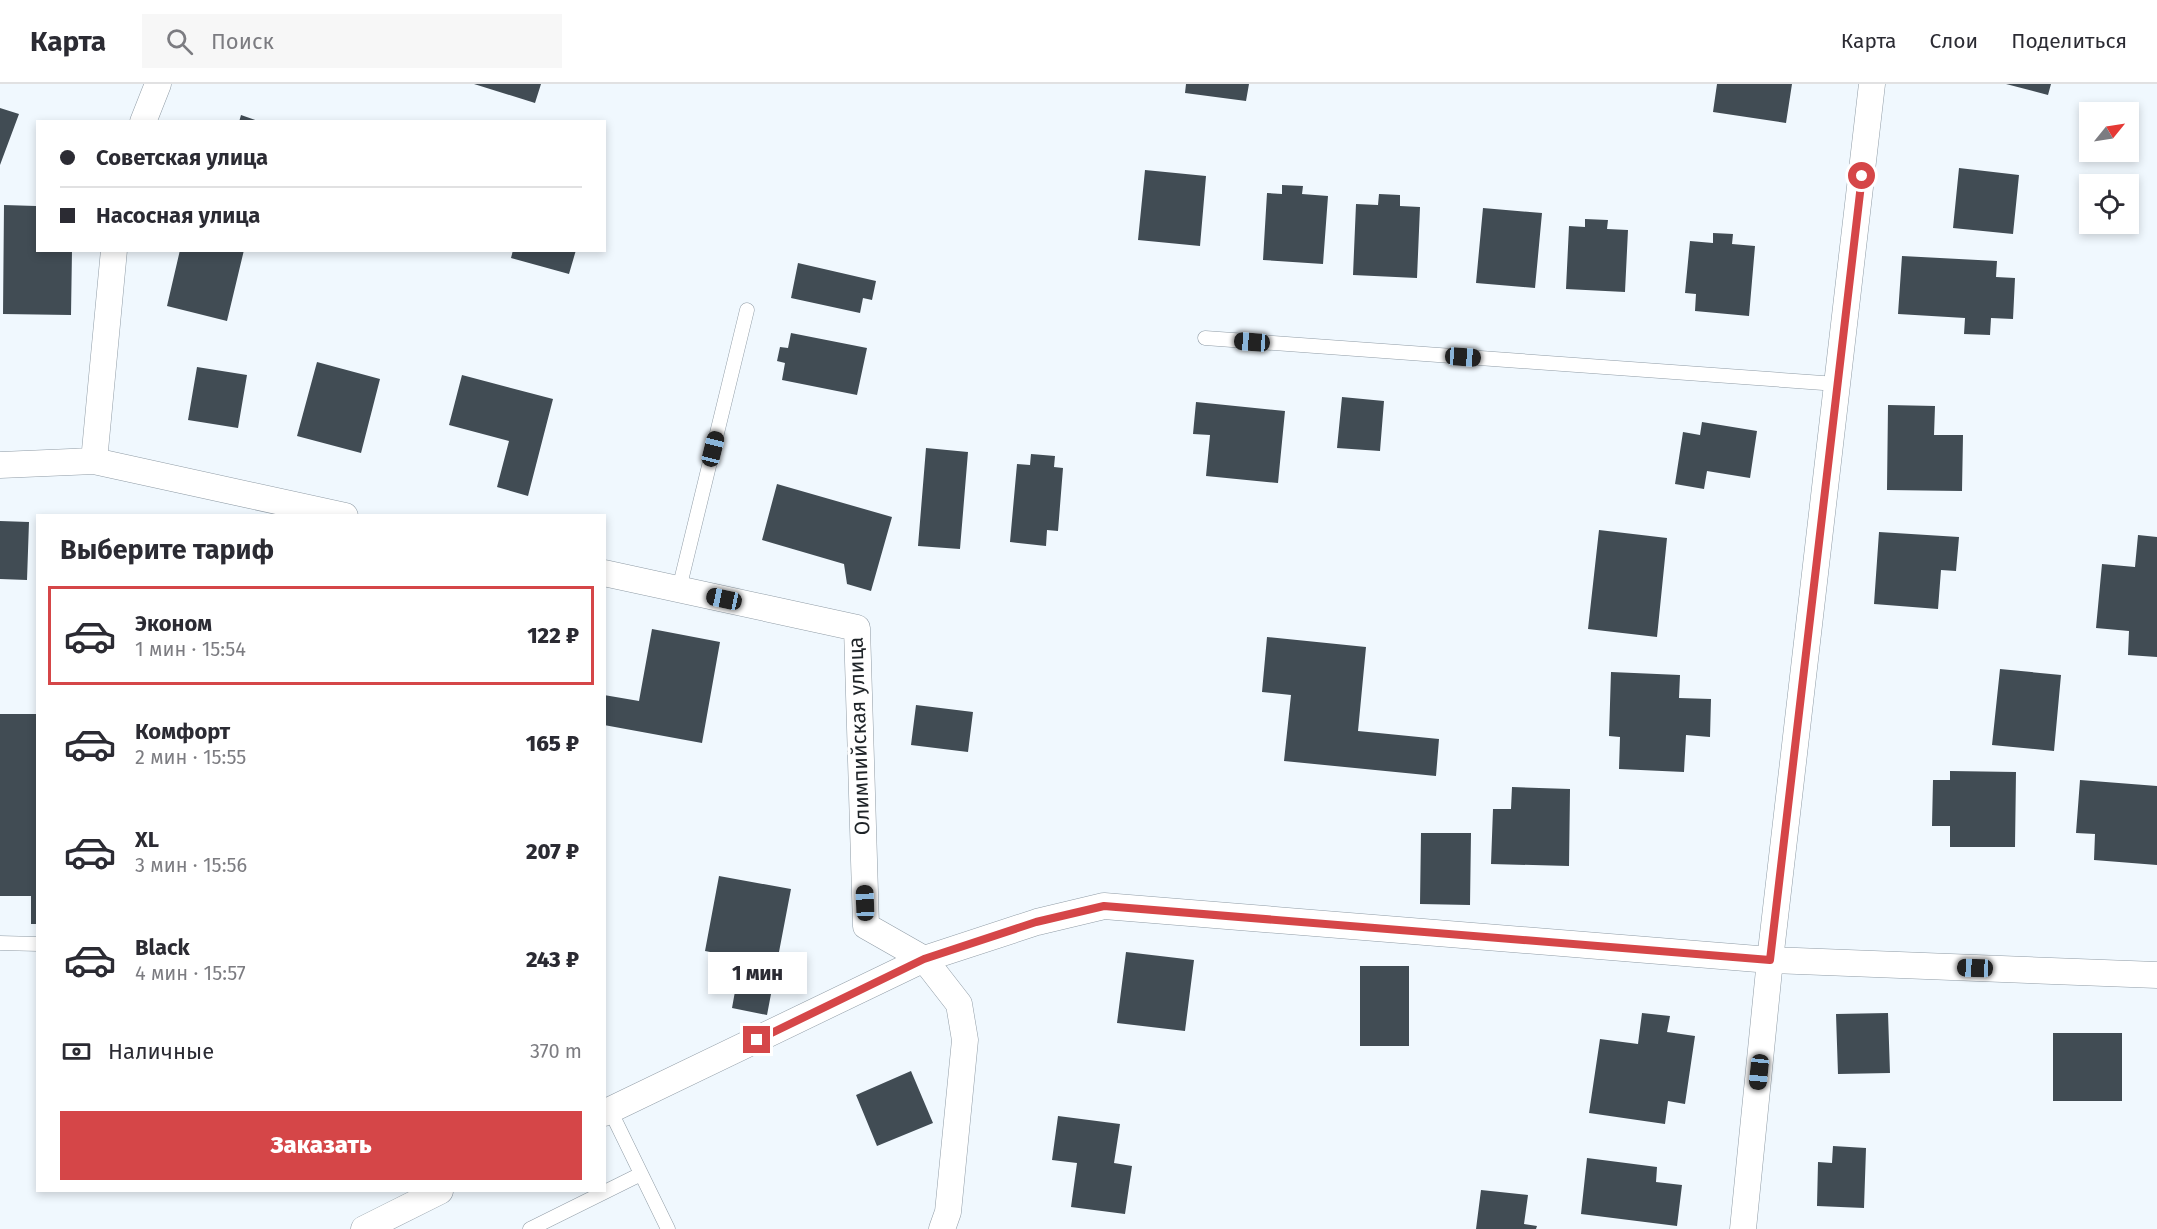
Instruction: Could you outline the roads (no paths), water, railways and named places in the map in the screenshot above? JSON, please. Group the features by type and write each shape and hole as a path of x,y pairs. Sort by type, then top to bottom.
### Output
{"street":[{"path":"144,120 158,84"},
{"path":"1743,1229 1770,960 1872,84"},
{"path":"94,461 114,252"},
{"path":"0,465 94,461 336,514"},
{"name":"Олимпийская улица","path":"606,573 857,628 866,926 924,959"},
{"path":"607,1112 924,959 1036,922 1104,906 1770,960 2157,975"},
{"path":"924,959 959,1004 964,1040 948,1212 942,1229"},
{"path":"364,1229 438,1192"}],"lane":[{"path":"679,589 747,310"},
{"path":"1205,338 1837,384"},
{"path":"0,943 36,945"},
{"path":"607,1112 668,1229"},
{"path":"606,1192 641,1174"},
{"path":"531,1229 605,1192"}]}
